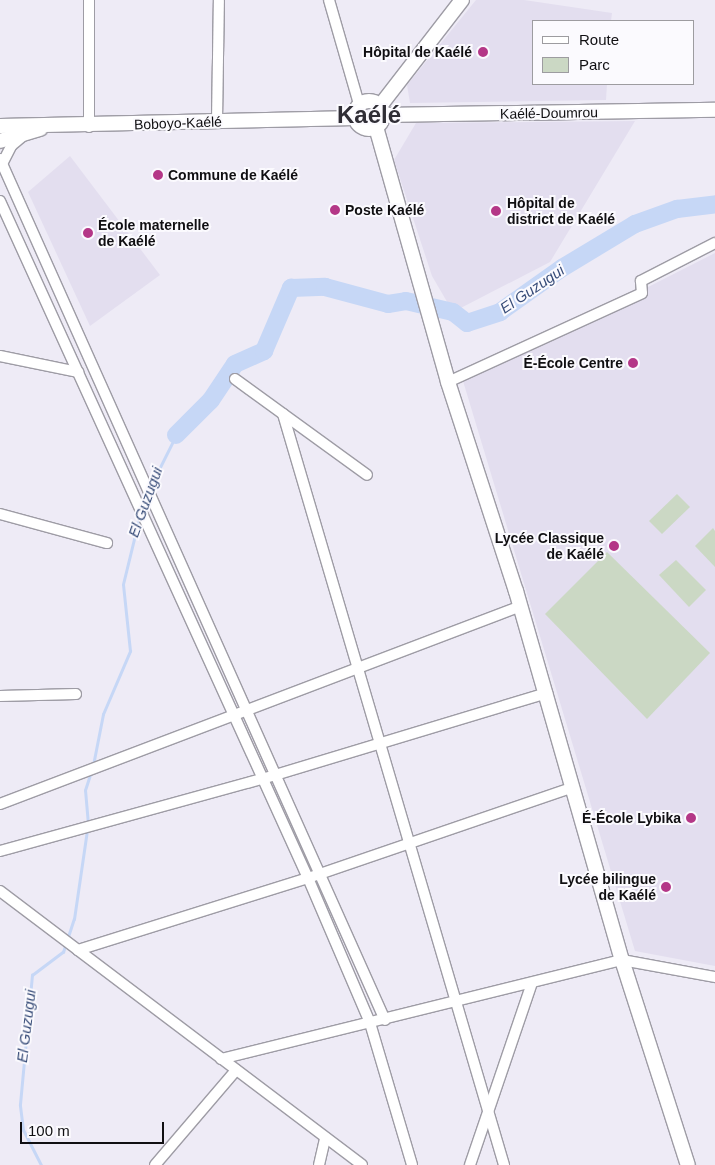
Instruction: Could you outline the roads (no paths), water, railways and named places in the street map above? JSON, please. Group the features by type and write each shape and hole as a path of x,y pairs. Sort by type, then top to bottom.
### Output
{"main road":[{"path":"357,111 363,128 380,116 462,0"},
{"name":"Kaélé-Doumrou","path":"357,111 370,100 380,116 715,110"},
{"name":"Boboyo-Kaélé","path":"0,126 88,127 217,121 357,111"},
{"path":"380,116 426,304 448,382 521,606 622,960 688,1165"},
{"path":"0,140 23,136 45,127"}],"street":[{"path":"88,127 89,0"},
{"path":"217,121 218,0"},
{"path":"329,0 357,111"},
{"path":"23,136 11,146 1,161 385,1020"},
{"path":"0,202 308,878 370,1023 412,1165"},
{"path":"448,382 642,293 641,280 715,243"},
{"path":"0,356 78,372"},
{"path":"236,379 367,475"},
{"path":"283,414 356,670 381,743 411,843 504,1165"},
{"path":"0,514 107,543"},
{"path":"0,804 247,713 521,606"},
{"path":"0,851 262,779 546,693"},
{"path":"0,696 76,694"},
{"path":"78,950 308,878 574,787"},
{"path":"0,891 362,1165"},
{"path":"221,1059 622,960 715,977"},
{"path":"470,1165 532,983"},
{"path":"155,1165 236,1070"},
{"path":"319,1165 325,1138"}],"waterway":[{"name":"El Guzugui","path":"176,435 211,400 235,364 264,351 291,288 325,287 388,304 406,301 453,312 467,323 500,312 562,268 635,224 677,209 715,204"},
{"name":"El Guzugui","path":"150,487 176,435"},
{"name":"El Guzugui","path":"142,508 147,495"},
{"name":"El Guzugui","path":"93,765 103,714 130,651 123,584 140,514"},
{"name":"El Guzugui","path":"88,824 85,790 91,771"},
{"name":"El Guzugui","path":"41,1165 23,1130 20,1104 32,975 63,952 74,919 87,830"}],"place":[{"name":"Hôpital de Kaélé","path":"483,52"},
{"name":"Commune de Kaélé","path":"158,175"},
{"name":"Poste Kaélé","path":"335,210"},
{"name":"Hôpital de district de Kaélé","path":"496,211"},
{"name":"École maternelle de Kaélé","path":"88,233"},
{"name":"É-École Centre","path":"633,363"},
{"name":"Lycée Classique de Kaélé","path":"614,546"},
{"name":"É-École Lybika","path":"691,818"},
{"name":"Lycée bilingue de Kaélé","path":"666,887"}],"district":[{"name":"Kaélé","path":"369,115"}]}
